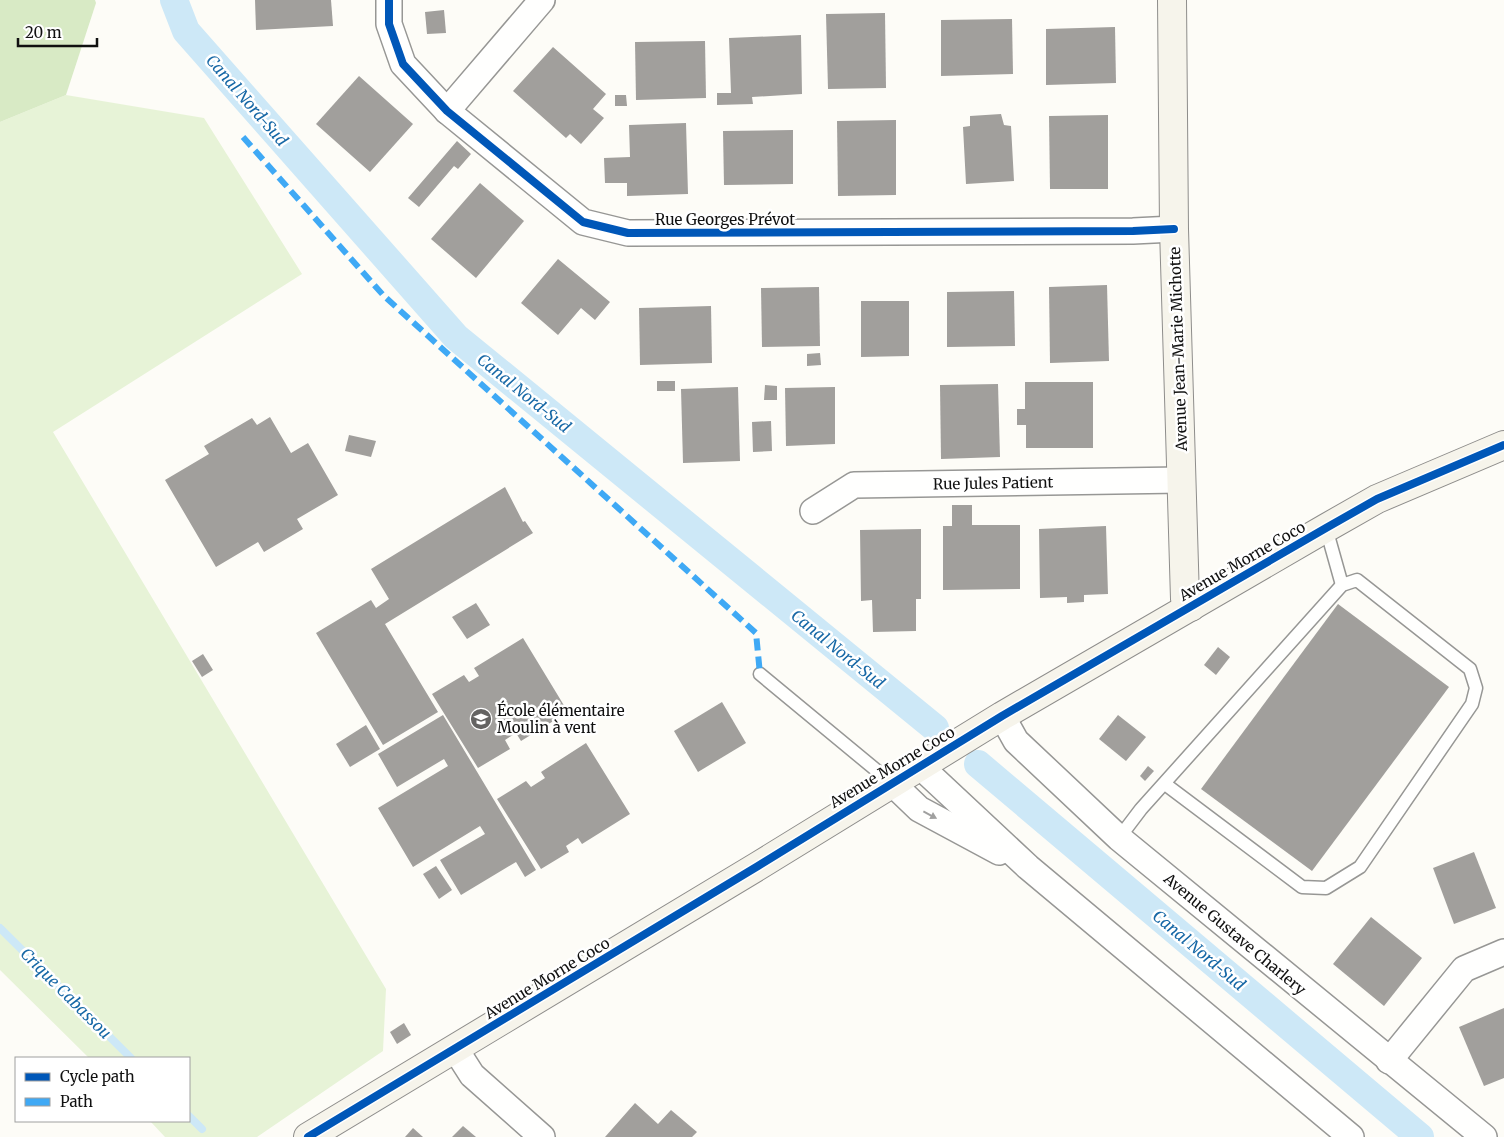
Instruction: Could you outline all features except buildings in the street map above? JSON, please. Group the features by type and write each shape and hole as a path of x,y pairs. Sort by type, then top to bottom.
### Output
{"street":[{"name":"Rue Georges Prévot","path":"389,0 390,24 403,64 446,111 583,222 628,233 1124,231 1174,229"},
{"path":"446,111 542,0"},
{"name":"Avenue Jean-Marie Michotte","path":"1172,0 1174,229 1181,480 1185,598 1190,607"},
{"name":"Avenue Morne Coco","path":"308,1137 456,1050 1002,716 1326,528 1377,499 1504,445"},
{"name":"Rue Jules Patient","path":"813,512 854,485 1181,480"},
{"name":"Avenue Gustave Charlery","path":"1002,716 1016,741 1119,838 1484,1137"},
{"path":"921,767 1028,867 1351,1137"},
{"path":"893,784 918,809 1028,867"},
{"path":"1389,1061 1464,968 1504,952"},
{"path":"456,1050 472,1075 542,1137"}],"lane":[{"path":"1326,528 1342,585"},
{"path":"1119,838 1165,784 1342,585 1357,580 1470,669 1476,688 1472,704 1360,867 1326,888 1302,887 1165,784"},
{"path":"760,674 893,784"}],"green space":[{"path":"0,0 95,0 96,3 66,95 0,122"},
{"path":"66,95 204,118 302,274 53,432 386,989 383,1051 257,1137 165,1137 151,1122 190,1122 190,1057 88,1057 0,970 0,122"}],"waterway":[{"name":"Canal Nord-Sud","path":"174,0 186,31 456,337 935,728"},
{"name":"Canal Nord-Sud","path":"978,764 1420,1137"},
{"name":"Crique Cabassou","path":"0,928 130,1057"},
{"name":"Crique Cabassou","path":"190,1117 202,1129"}],"marked path":[{"path":"243,137 384,296 756,633 760,674"}],"cycle path":[{"path":"389,0 389,24 403,64 447,111 583,222 628,233 1133,231 1174,229"},
{"path":"308,1137 758,866 1002,716 1326,528 1377,499 1504,445"}],"place":[{"name":"École élémentaire Moulin à vent","path":"481,719"}]}
